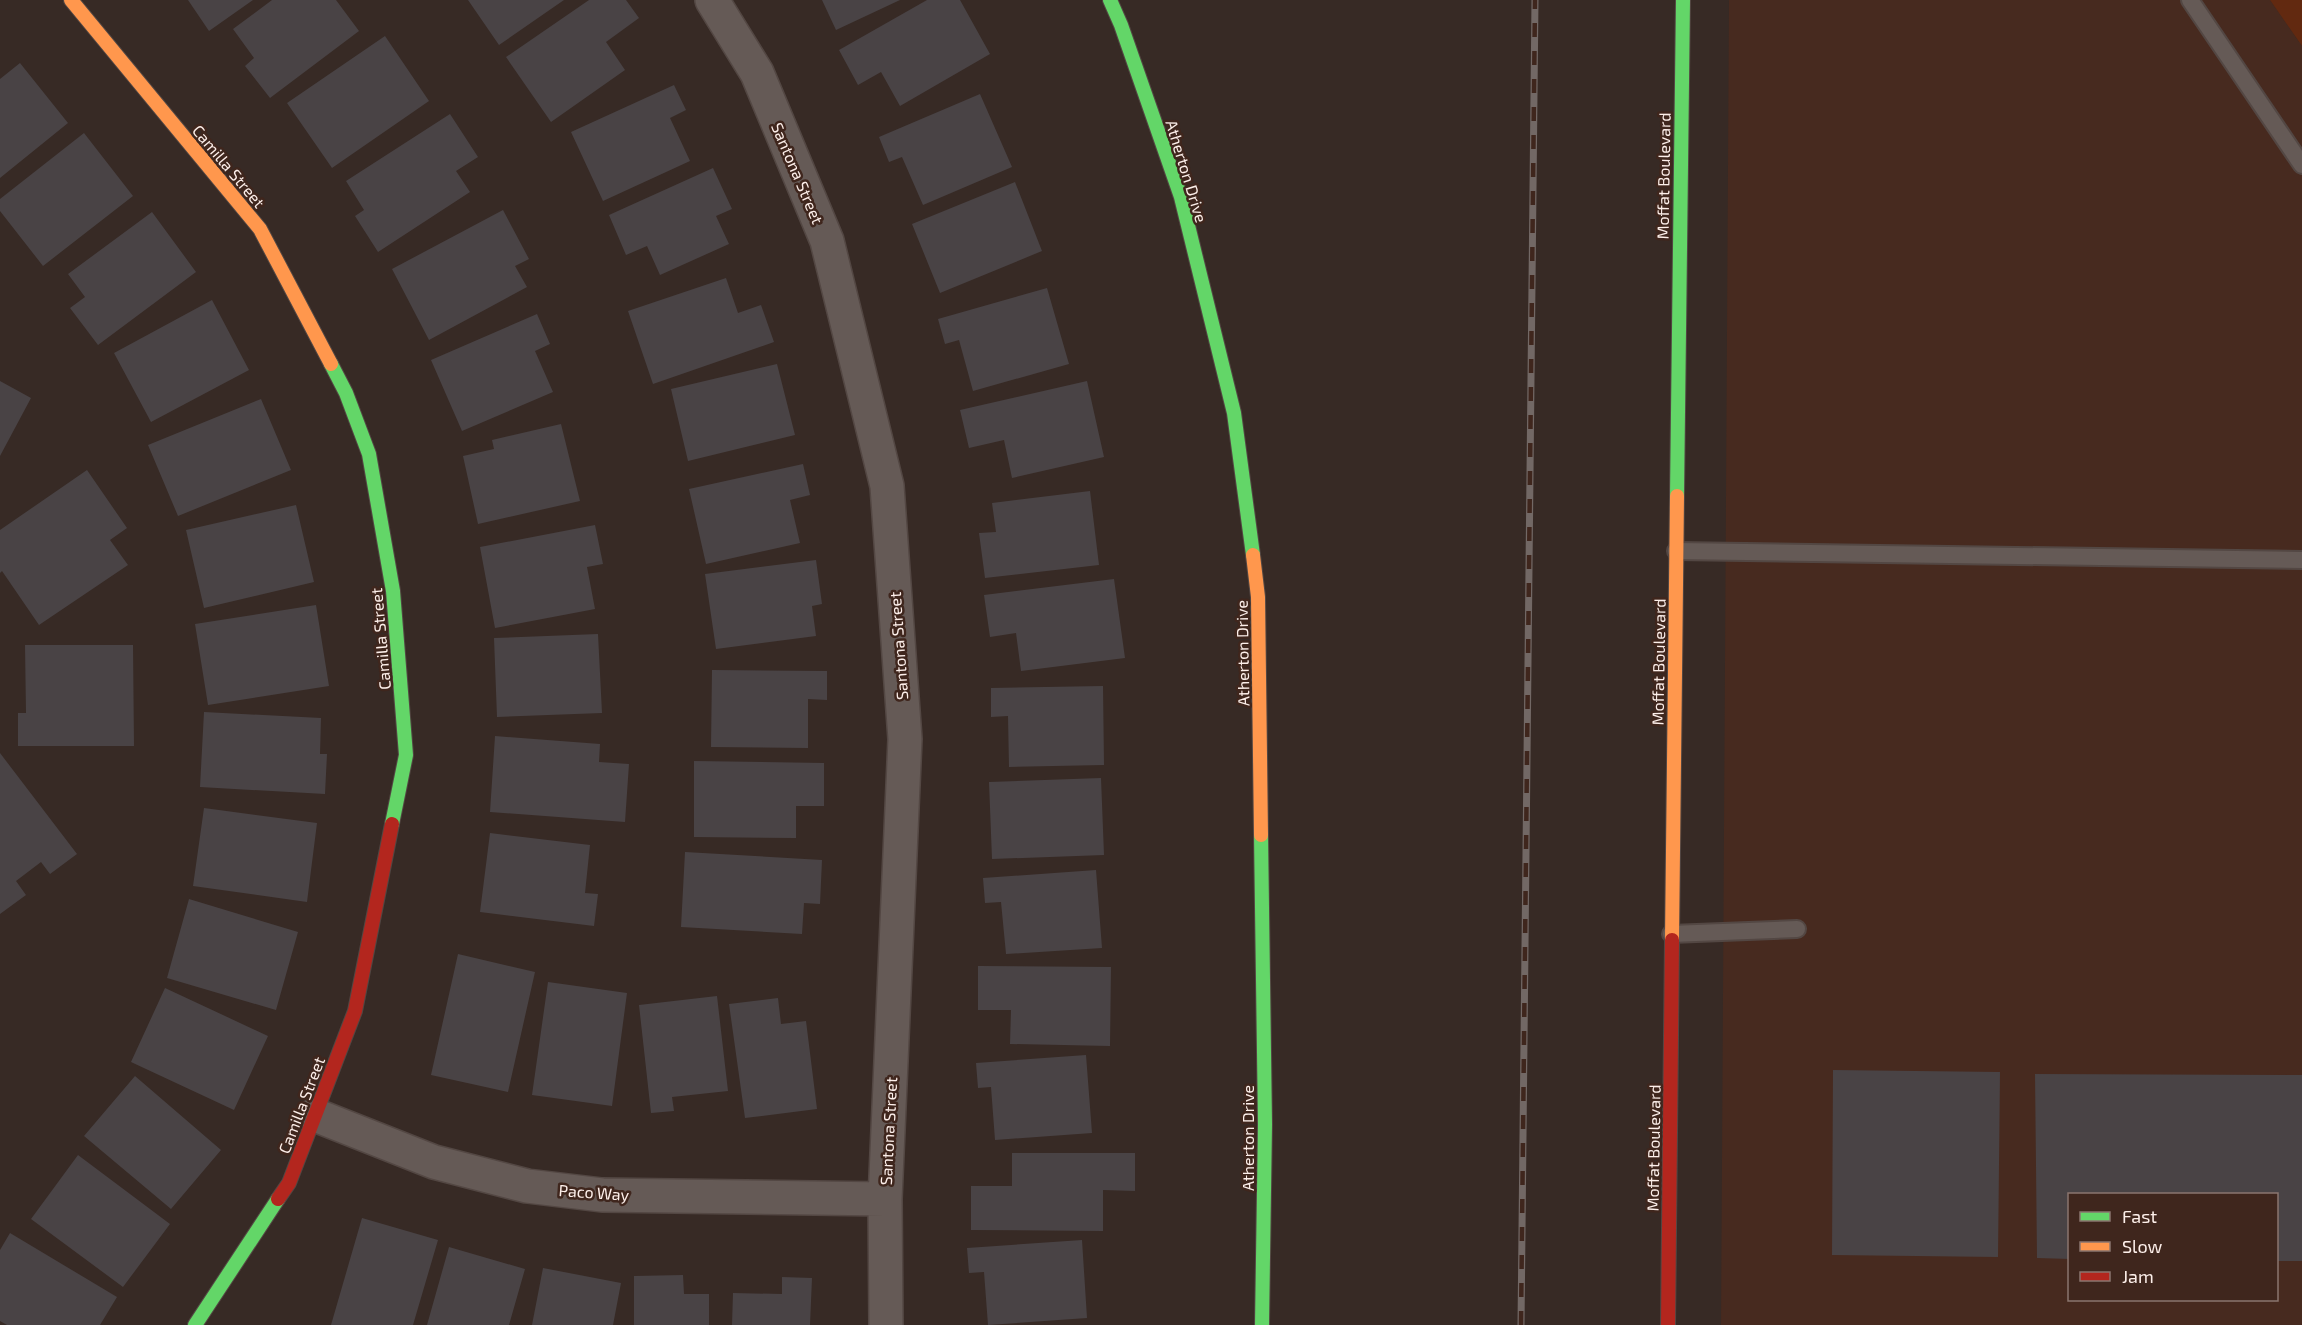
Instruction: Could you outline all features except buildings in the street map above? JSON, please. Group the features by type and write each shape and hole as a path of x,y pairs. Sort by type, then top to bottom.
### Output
{"street":[{"name":"Camilla Street","path":"71,0 260,230 346,393 369,454 393,591 406,755 355,1011 288,1183 195,1325"},
{"name":"Santona Street","path":"712,0 757,73 826,241 887,486 905,739 885,1199 886,1325"},
{"name":"Atherton Drive","path":"1110,0 1121,25 1181,197 1233,413 1258,597 1265,1124 1262,1325"},
{"name":"Moffat Boulevard","path":"1668,1325 1683,0"},
{"name":"Paco Way","path":"315,1115 434,1162 527,1186 603,1195 885,1199"}],"lane":[{"path":"2190,0 2302,165"},
{"path":"1676,551 2302,560"},
{"path":"1671,934 1797,929"}],"shaded area":[{"path":"1729,0 2270,0 2302,46 2302,1325 1721,1325"},
{"path":"2270,0 2302,0 2302,46"}],"railway":[{"path":"1521,1325 1535,0"}],"traffic: fast":[{"path":"1110,0 1121,25 1181,197 1234,413 1253,555"},
{"path":"1677,496 1683,0"},
{"path":"331,364 346,393 369,454 393,591 406,755 392,824"},
{"path":"1261,835 1265,1124 1262,1325"},
{"path":"195,1325 278,1199"}],"traffic: slow":[{"path":"71,0 260,229 331,364"},
{"path":"1672,940 1677,496"},
{"path":"1253,555 1258,597 1261,835"}],"traffic: jam":[{"path":"278,1199 289,1183 355,1011 392,824"},
{"path":"1668,1325 1672,940"}]}
